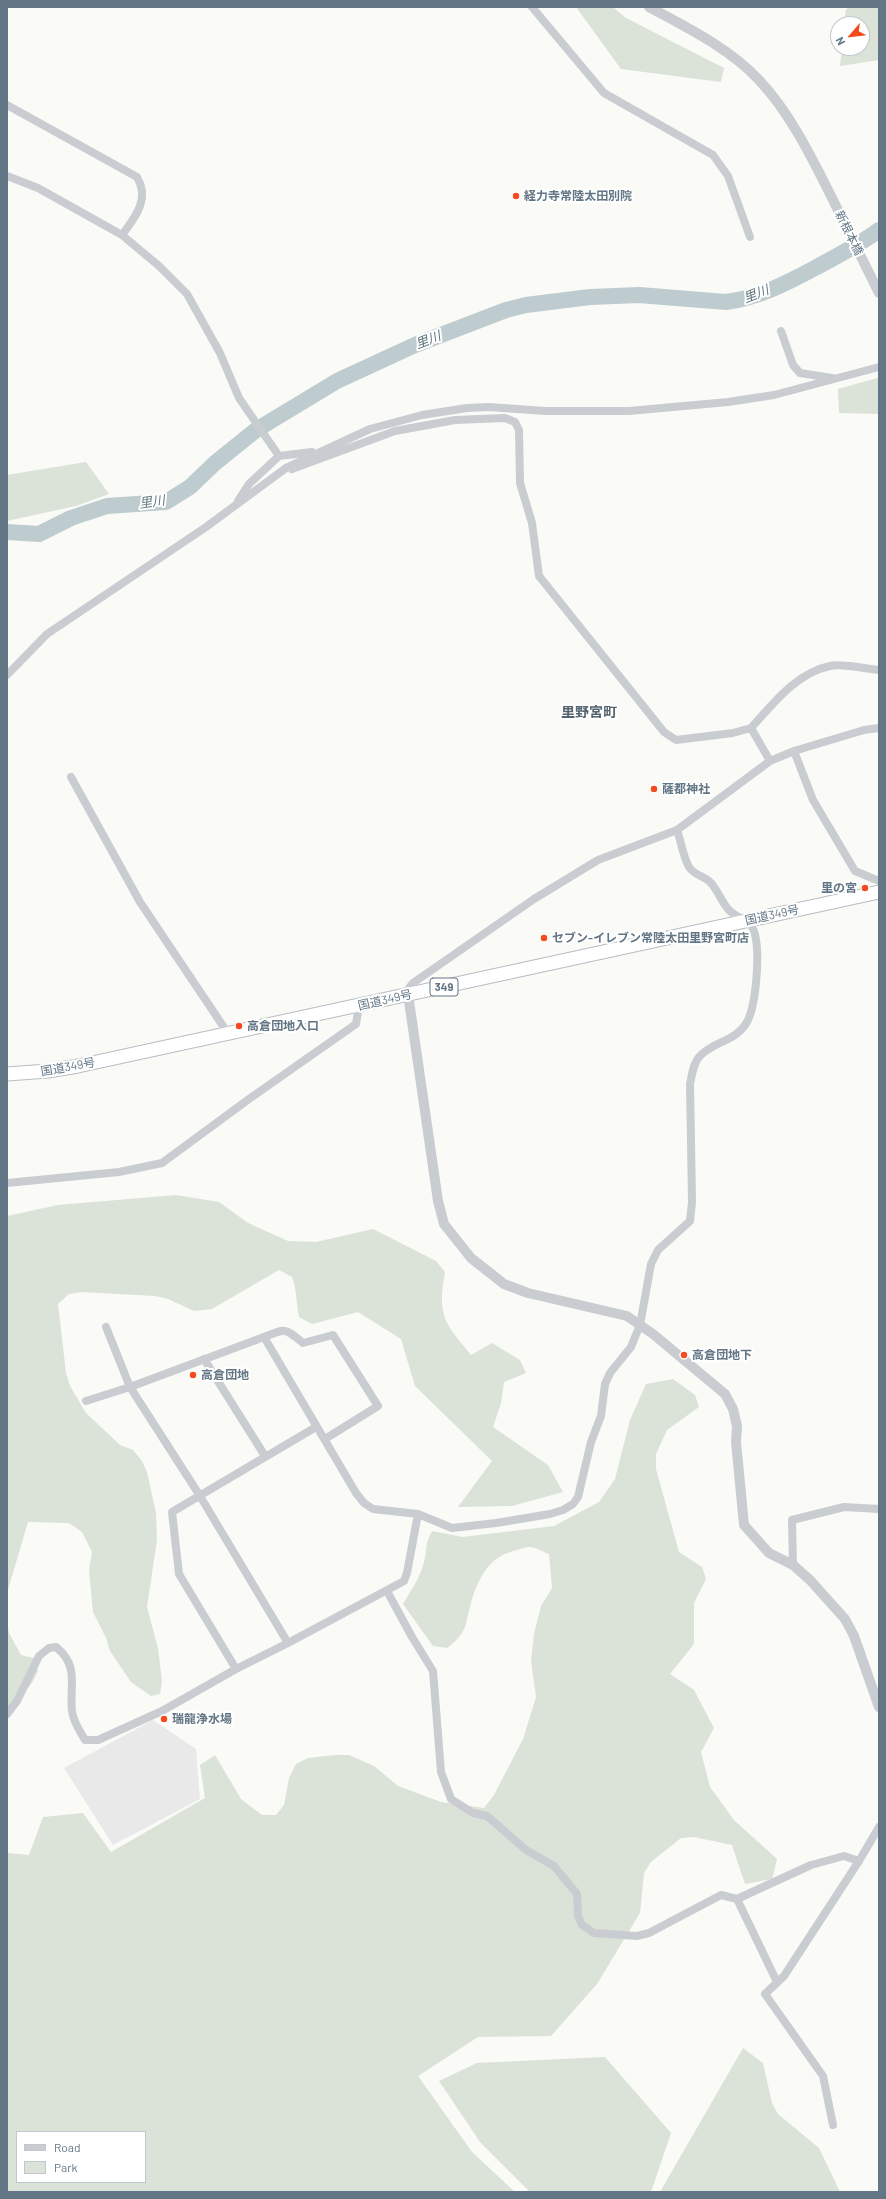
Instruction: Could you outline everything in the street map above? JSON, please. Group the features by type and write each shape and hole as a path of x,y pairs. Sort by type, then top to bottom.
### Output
{"highway":[{"name":"国道349号","path":"7,1074 55,1070 226,1035 745,920 879,892"}],"street":[{"path":"532,7 604,93 713,155 728,176 750,237"},
{"name":"新根本橋","path":"649,7 716,44 759,80 787,116 819,172 879,293"},
{"path":"7,105 137,177 143,187 142,200 138,214 122,235"},
{"path":"7,176 38,188 122,235 159,266 187,294 220,353 239,398 278,452"},
{"path":"781,331 793,365 800,373 836,378"},
{"path":"7,675 47,634 234,506 281,471 318,451 370,429 422,415 472,408 580,412 672,409 774,395 879,367"},
{"path":"472,408 515,422 519,430 520,483 532,523 539,576 664,732 676,740 733,733 751,728 786,690 814,672 831,666 879,670"},
{"path":"281,471 318,460 365,440 395,431 455,420 506,418"},
{"path":"234,506 249,484 278,452 318,451"},
{"path":"751,728 770,761"},
{"path":"879,728 864,730 794,751 770,761 677,830 598,860 534,899 414,983 409,988 408,994 438,1201 444,1224 471,1258 504,1284 528,1294 627,1316 725,1394 733,1409 737,1426 736,1442 744,1525 769,1554 793,1565 810,1580 845,1619 854,1636 879,1707"},
{"path":"794,751 813,800 855,871 879,881"},
{"path":"71,777 140,902 225,1029 226,1035"},
{"path":"264,1337 356,1493 364,1503 373,1509 418,1514 452,1528 496,1523 550,1514 563,1510 573,1504 578,1496 591,1442 601,1416 606,1384 610,1372 631,1347 640,1325 651,1264 658,1250 690,1221 692,1202 690,1084 693,1069 699,1057 706,1050 731,1039 748,1022 754,1004 757,951 752,928 745,920 730,912 709,881 696,874 689,867 677,830"},
{"path":"7,1183 119,1172 162,1163 249,1099 356,1024 359,1006"},
{"path":"106,1326 130,1387 200,1496 288,1643"},
{"path":"86,1401 130,1387 281,1330 288,1331 303,1344 333,1335 378,1406 325,1439"},
{"path":"204,1359 265,1456"},
{"path":"236,1669 180,1574 172,1512 316,1427"},
{"path":"793,1565 792,1520 844,1507 879,1509"},
{"path":"7,1714 17,1701 39,1656 50,1648 56,1647 63,1653 70,1668 73,1681 72,1711 74,1720 85,1740 98,1740 162,1711 236,1669 404,1582 418,1514"},
{"path":"388,1591 412,1637 433,1671 441,1772 451,1799 473,1813 487,1816 526,1850 554,1866 577,1894 578,1916 582,1925 594,1933 637,1936 649,1933 721,1895 737,1899 811,1865 844,1856 859,1861"},
{"path":"833,2125 823,2076 765,1994 784,1976 859,1861 879,1827"},
{"path":"737,1899 777,1982"}],"shaded area":[{"name":"瑞龍浄水場","path":"153,1720 196,1749 200,1799 113,1845 64,1768"}],"green space":[{"path":"576,7 613,7 626,18 724,68 721,82 621,69"},
{"path":"853,7 879,7 879,60 840,66 841,56 870,56 870,16 845,16 846,9"},
{"path":"879,378 879,414 839,413 838,389"},
{"path":"86,462 109,494 76,506 7,521 7,475"},
{"path":"176,1195 219,1202 248,1223 288,1241 316,1242 373,1229 436,1261 445,1272 442,1299 445,1318 454,1334 462,1344 471,1355 492,1343 520,1360 526,1373 504,1382 501,1403 493,1427 548,1465 563,1492 512,1506 458,1507 492,1461 415,1386 401,1339 358,1312 312,1324 299,1317 295,1287 292,1277 279,1270 212,1309 194,1311 168,1299 155,1296 82,1292 69,1294 58,1304 66,1373 70,1386 86,1413 120,1445 133,1450 142,1461 147,1472 156,1513 157,1540 147,1607 158,1648 162,1681 160,1694 151,1696 131,1682 110,1651 106,1638 93,1612 89,1570 92,1552 82,1532 69,1523 28,1522 7,1593 7,1216 58,1205"},
{"path":"673,1379 695,1395 699,1407 667,1430 656,1454 656,1469 679,1552 702,1567 706,1579 694,1603 694,1644 670,1674 694,1690 714,1728 701,1752 710,1787 734,1820 777,1859 772,1879 745,1884 732,1845 694,1837 681,1838 651,1862 644,1873 640,1913 597,1984 551,2036 478,2037 418,2076 472,2152 515,2192 7,2192 7,1853 29,1855 43,1817 83,1813 111,1852 205,1798 200,1765 215,1755 241,1799 262,1815 276,1815 284,1805 289,1778 296,1764 308,1758 335,1755 349,1755 374,1766 398,1786 441,1802 484,1808 494,1795 523,1739 536,1697 531,1661 534,1634 541,1606 552,1588 549,1554 528,1547 508,1553 494,1561 484,1572 476,1587 463,1631 460,1636 447,1648 433,1646 403,1604 416,1582 424,1564 427,1543 432,1531 463,1537 554,1526 599,1502 615,1479 630,1420 646,1384"},
{"path":"7,1621 9,1633 21,1655 34,1658 38,1671 32,1683 7,1713"},
{"path":"743,2048 763,2063 772,2103 778,2114 819,2148 840,2192 660,2192"},
{"path":"605,2057 671,2133 651,2192 530,2192 480,2142 439,2081 477,2063"}],"waterway":[{"name":"里川","path":"7,532 39,534 71,518 107,506 166,502 190,487 215,463 256,430 337,381 415,345 506,310 526,305 590,297 639,295 726,302 738,300 772,289 794,279 864,241 879,230"}],"place":[{"name":"経力寺常陸太田別院","path":"516,196"},
{"name":"薩都神社","path":"654,789"},
{"name":"里の宮","path":"865,888"},
{"name":"セブン-イレブン常陸太田里野宮町店","path":"544,938"},
{"name":"高倉団地入口","path":"239,1026"},
{"name":"高倉団地下","path":"684,1355"},
{"name":"高倉団地","path":"193,1375"},
{"name":"瑞龍浄水場","path":"164,1719"}],"district":[{"name":"里野宮町","path":"589,712"}]}
